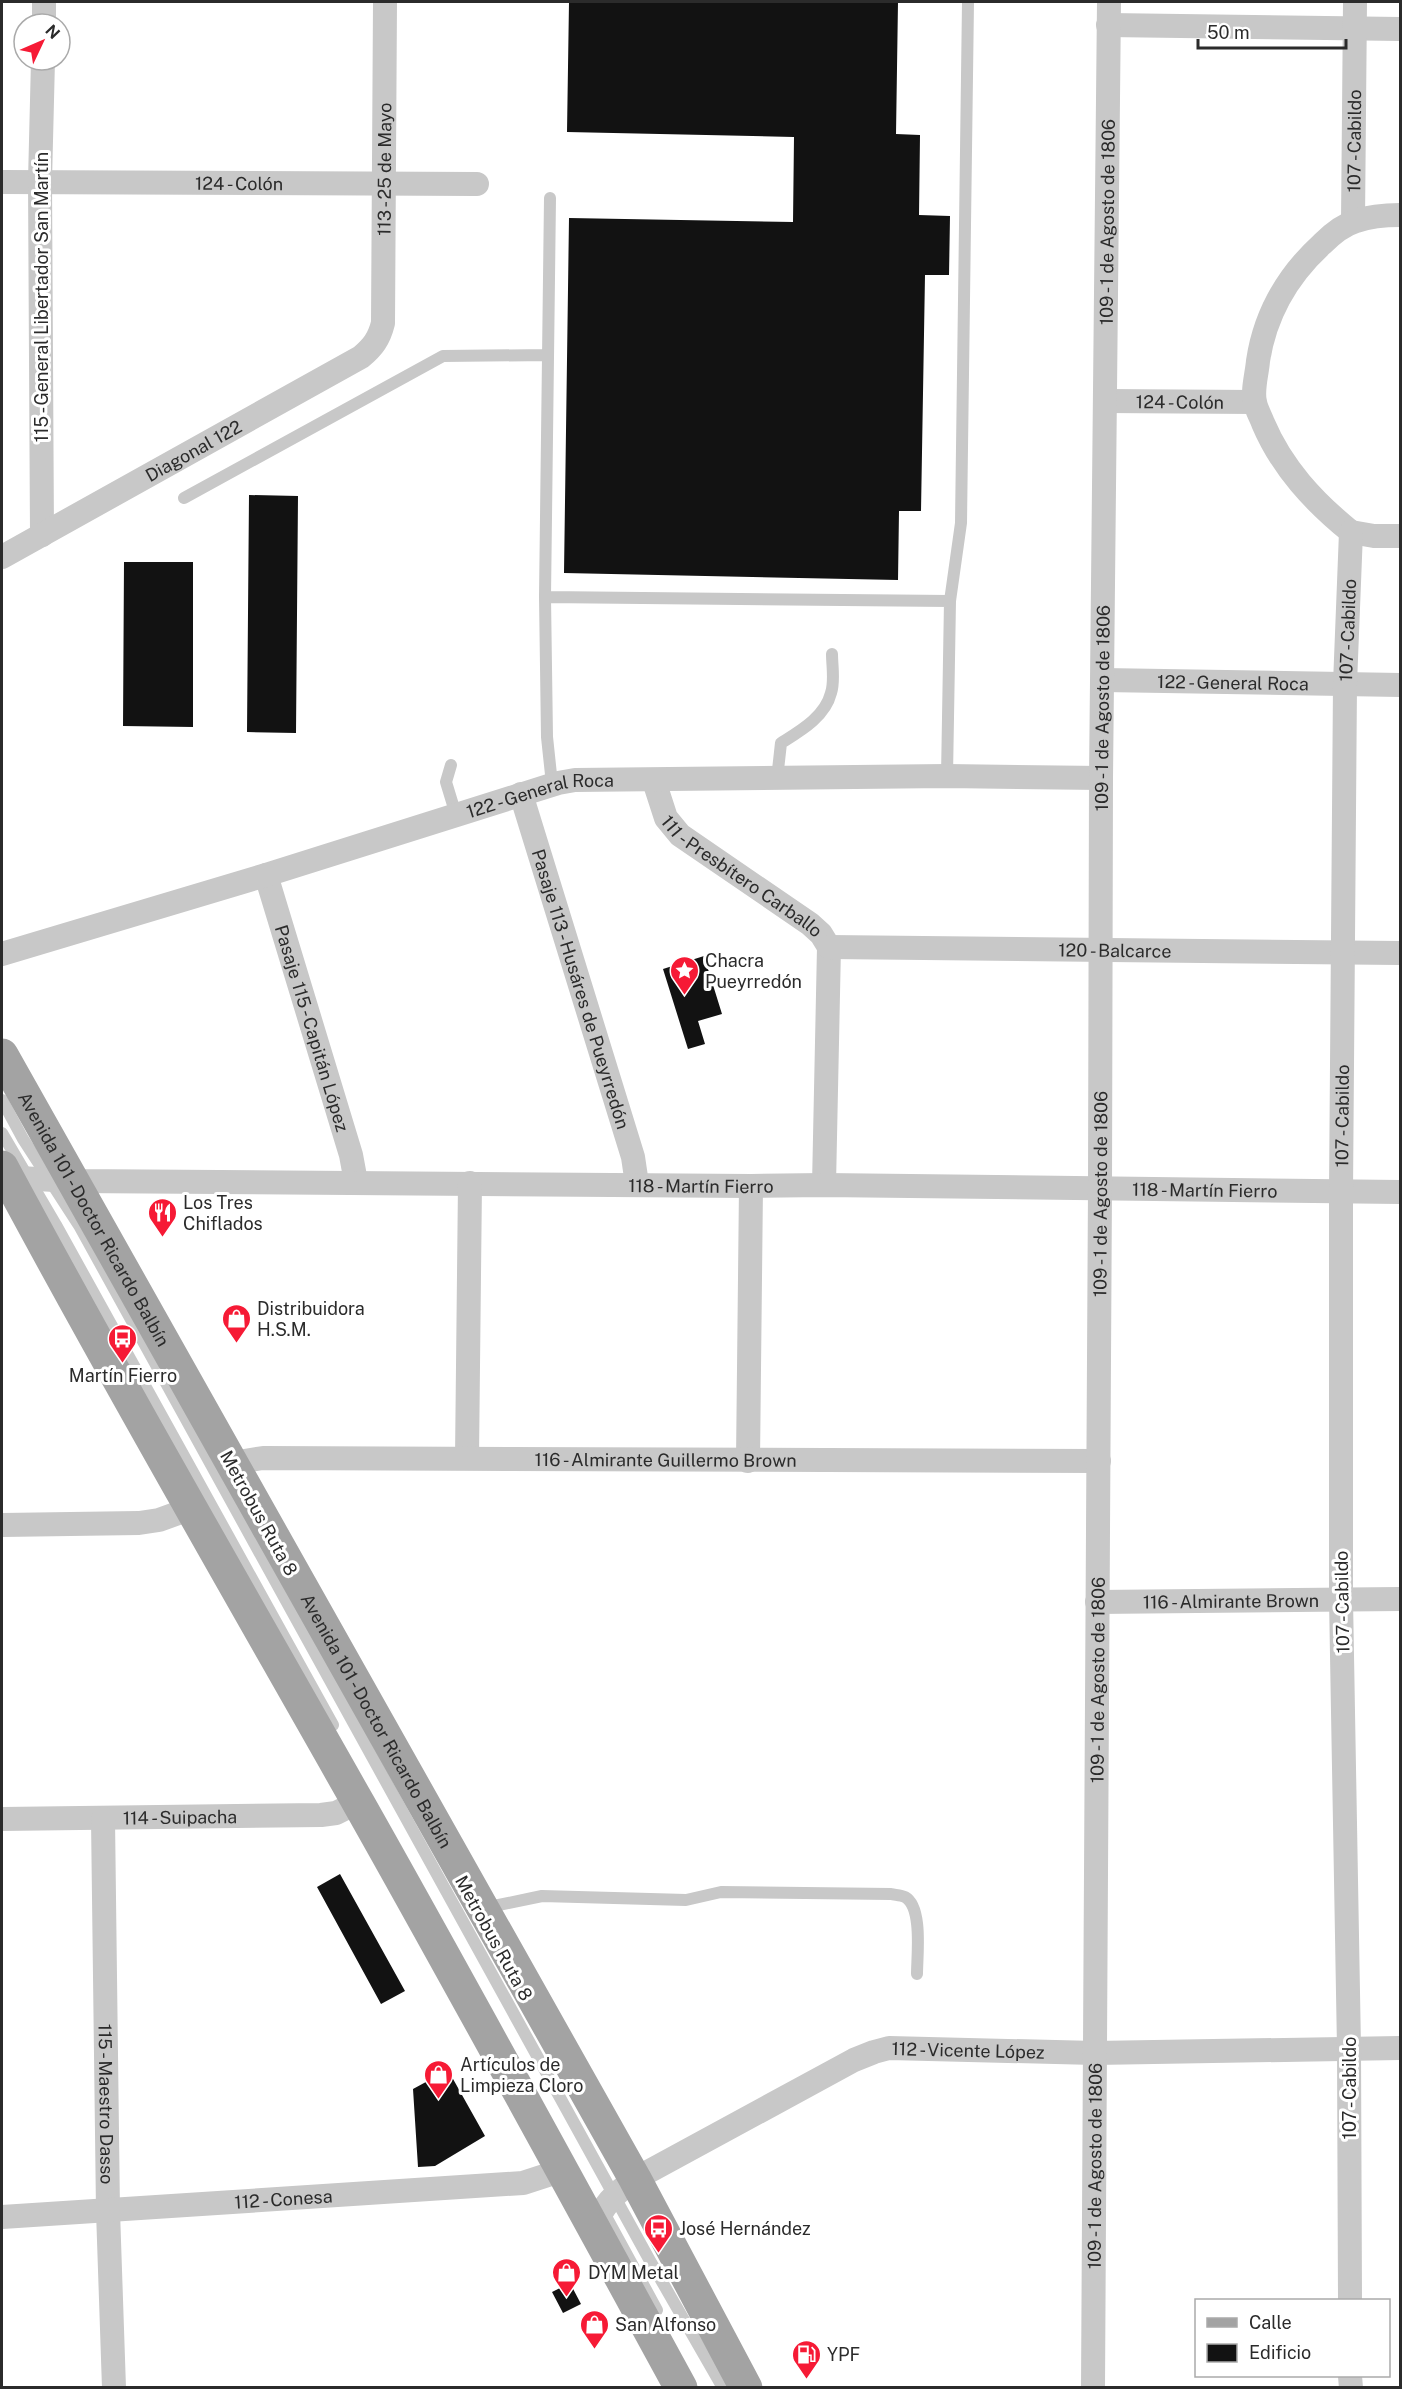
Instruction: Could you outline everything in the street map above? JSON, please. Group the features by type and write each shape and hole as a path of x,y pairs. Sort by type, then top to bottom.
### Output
{"main road":[{"name":"Avenida 101 - Doctor Ricardo Balbín","path":"2,1055 26,1177 192,1508 563,2170 608,2202 746,2388"},
{"name":"Avenida 101 - Doctor Ricardo Balbín","path":"26,1177 232,1463 483,1909 608,2202 681,2388"}],"street":[{"name":"113 - 25 de Mayo","path":"379,337 383,322 385,2"},
{"name":"107 - Cabildo","path":"1350,2299 1349,2048 1341,1599 1341,1192 1345,684 1351,532 1322,508 1296,479 1270,440 1254,402 1260,352 1267,324 1277,300 1291,277 1310,255 1331,235 1353,221 1355,2"},
{"path":"1109,13 1401,29"},
{"name":"109 - 1 de Agosto de 1806","path":"1093,2388 1101,1188 1101,778 1109,13"},
{"name":"115 - General Libertador San Martín","path":"42,535 40,181 43,72"},
{"name":"124 - Colón","path":"2,182 477,184"},
{"path":"1353,221 1379,214 1401,215"},
{"name":"Diagonal 122","path":"2,557 361,357 372,348 379,337"},
{"name":"124 - Colón","path":"1106,401 1254,402"},
{"path":"1351,532 1374,536 1401,536"},
{"name":"122 - General Roca","path":"1102,680 1401,685"},
{"name":"122 - General Roca","path":"2,954 552,784 575,780 654,781 947,776 1101,778"},
{"name":"111 - Presbítero Carballo","path":"654,781 666,818 680,835 810,924 821,934 829,947 824,1185"},
{"name":"Pasaje 113 - Husáres de Pueyrredón","path":"521,794 633,1157 637,1184"},
{"name":"Pasaje 115 - Capitán López","path":"266,874 351,1155 356,1182"},
{"name":"120 - Balcarce","path":"829,947 1401,952"},
{"name":"118 - Martín Fierro","path":"26,1177 1401,1192"},
{"path":"466,1458 470,1183"},
{"path":"748,1461 751,1186"},
{"name":"116 - Almirante Guillermo Brown","path":"232,1463 264,1458 1099,1461"},
{"path":"2,1525 139,1523 159,1520 192,1508"},
{"name":"116 - Almirante Brown","path":"1097,1602 1401,1599"},
{"name":"114 - Suipacha","path":"2,1819 321,1815 336,1813 358,1803"},
{"name":"115 - Maestro Dasso","path":"103,1819 108,2211 114,2388"},
{"name":"112 - Vicente López","path":"608,2202 843,2066 889,2048 1095,2053 1401,2048"},
{"name":"112 - Conesa","path":"2,2217 523,2183 563,2170"}],"lane":[{"path":"947,776 950,601 961,523 968,2"},
{"path":"550,198 545,597 547,737 552,784"},
{"path":"184,498 443,356 548,355"},
{"path":"545,597 950,601"},
{"path":"777,779 781,743 805,728 820,713 831,693 832,654"},
{"path":"451,765 446,782 456,815"},
{"name":"Metrobus Ruta 8","path":"2,1100 23,1139 26,1177 80,1227 608,2202 723,2388"},
{"name":"Metrobus Ruta 8","path":"2,1132 340,1737"},
{"path":"483,1909 542,1896 686,1900 721,1892 891,1894 910,1901 917,1913 917,1974"},
{"name":"Metrobus Ruta 8","path":"608,2202 661,2318"}],"building":[{"path":"569,2 898,2 896,134 920,135 919,215 950,216 949,275 925,275 921,511 899,511 898,580 564,573 569,218 793,222 794,137 567,132"},
{"path":"249,495 298,496 296,733 247,732"},
{"path":"124,562 193,562 193,727 123,726"},
{"path":"704,956 722,1014 698,1021 705,1044 688,1049 663,969"},
{"path":"340,1874 405,1991 381,2004 317,1887"},
{"path":"448,2070 485,2136 435,2166 418,2167 413,2089"},
{"name":"DYM Metal","path":"570,2283 581,2304 563,2313 552,2292"}],"place":[{"name":"Chacra Pueyrredón","path":"684,996"},
{"name":"Los Tres Chiflados","path":"162,1238"},
{"name":"Distribuidora H.S.M.","path":"236,1344"},
{"name":"Martín Fierro","path":"123,1364"},
{"name":"Artículos de Limpieza Cloro","path":"439,2100"},
{"name":"José Hernández","path":"658,2254"},
{"name":"DYM Metal","path":"567,2298"},
{"name":"San Alfonso","path":"594,2350"},
{"name":"YPF","path":"806,2380"}]}
